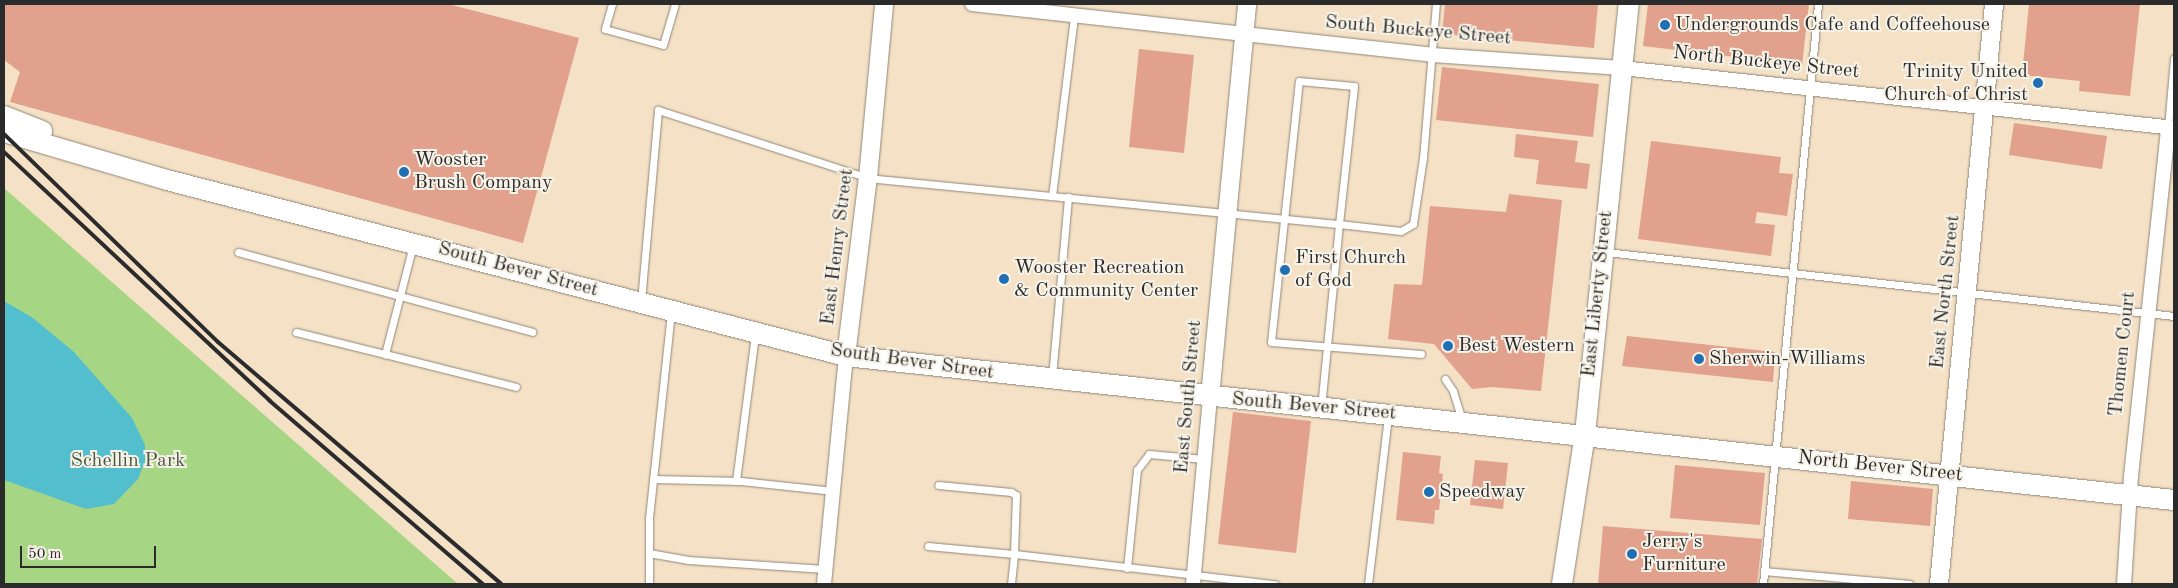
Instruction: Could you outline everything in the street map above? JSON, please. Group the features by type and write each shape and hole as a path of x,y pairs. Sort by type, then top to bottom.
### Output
{"main road":[{"name":"East Liberty Street","path":"1562,584 1585,434 1601,252 1629,4"},
{"name":"South Bever Street","path":"4,116 167,180"},
{"name":"South Bever Street","path":"4,132 167,180 414,242 846,356 1210,398 1585,434"},
{"name":"North Bever Street","path":"1585,434 2174,500"}],"street":[{"name":"East Henry Street","path":"824,584 846,356 868,178 884,4"},
{"name":"South Buckeye Street","path":"972,4 1432,55 1622,68"},
{"name":"East South Street","path":"1193,580 1247,4"},
{"name":"East North Street","path":"1939,584 1947,474 1986,105 1994,4"},
{"name":"North Buckeye Street","path":"1622,68 1986,105 2171,128"},
{"name":"Thomen Court","path":"2124,584 2129,495 2147,313 2171,128"}],"lane":[{"path":"612,4 605,29 663,45 675,4"},
{"path":"641,302 658,110 868,178 1401,230 1412,224 1423,158 1436,4"},
{"path":"1763,584 1818,4"},
{"path":"1052,196 1074,16"},
{"path":"2171,128 2174,58"},
{"path":"1320,408 1327,347 1354,86 1299,81 1271,342 1327,347 1421,354"},
{"path":"1051,380 1068,198"},
{"path":"385,354 414,242"},
{"path":"238,252 400,298 532,332"},
{"path":"1601,252 1967,295 2174,316"},
{"path":"650,584 649,554 653,479 672,310"},
{"path":"296,332 516,387"},
{"path":"736,481 749,363 756,332"},
{"path":"1445,379 1453,391 1462,422"},
{"path":"1368,584 1389,414"},
{"path":"1126,568 1137,470 1149,454 1204,459"},
{"path":"653,479 736,481 833,491"},
{"path":"938,485 1011,492 1016,495 1011,584"},
{"path":"928,546 1014,554 1126,568 1193,580 1275,584"},
{"path":"649,554 688,560 825,568"},
{"path":"1764,571 1910,584"}],"green space":[{"name":"Schellin Park","path":"4,188 458,584 4,584"}],"water":[{"path":"4,301 33,318 74,352 132,418 145,445 145,461 138,479 114,504 86,509 4,480"}],"building":[{"name":"Wooster Brush Company","path":"4,4 448,4 579,38 523,243 10,102 20,72 4,60"},
{"path":"1445,4 1598,4 1594,48 1442,34"},
{"path":"1648,4 1809,4 1802,65 1643,46"},
{"path":"2029,4 2140,4 2130,96 2079,91 2080,81 2022,75"},
{"path":"1139,49 1194,55 1184,153 1129,147"},
{"path":"1442,67 1599,84 1593,137 1436,120"},
{"path":"2014,123 2107,136 2102,169 2009,155"},
{"path":"1516,134 1578,141 1575,162 1590,164 1587,189 1536,184 1539,160 1514,157"},
{"path":"1651,141 1781,157 1779,173 1793,174 1787,216 1757,212 1755,223 1775,225 1771,256 1638,239"},
{"path":"1509,194 1562,200 1541,391 1491,387 1472,389 1434,344 1388,339 1394,284 1422,285 1430,206 1506,212"},
{"name":"Sherwin-Williams","path":"1627,336 1775,352 1773,382 1622,366"},
{"path":"1233,412 1311,421 1296,553 1218,544"},
{"path":"1403,452 1441,456 1439,473 1443,474 1439,510 1435,510 1434,524 1396,520"},
{"path":"1475,460 1508,463 1503,509 1470,505"},
{"path":"1675,465 1765,473 1760,525 1670,518"},
{"path":"1851,481 1933,489 1930,526 1848,519"},
{"path":"1603,526 1762,539 1757,584 1598,584"}],"railway":[{"path":"4,134 218,342 501,584"},
{"path":"4,152 270,401 483,584"}],"place":[{"name":"Undergrounds Cafe and Coffeehouse","path":"1665,25"},
{"name":"Trinity United Church of Christ","path":"2038,83"},
{"name":"Wooster Brush Company","path":"404,172"},
{"name":"First Church of God","path":"1285,270"},
{"name":"Wooster Recreation & Community Center","path":"1004,279"},
{"name":"Best Western","path":"1448,346"},
{"name":"Sherwin-Williams","path":"1699,359"},
{"name":"Speedway","path":"1429,492"},
{"name":"Jerry's Furniture","path":"1632,554"}]}
